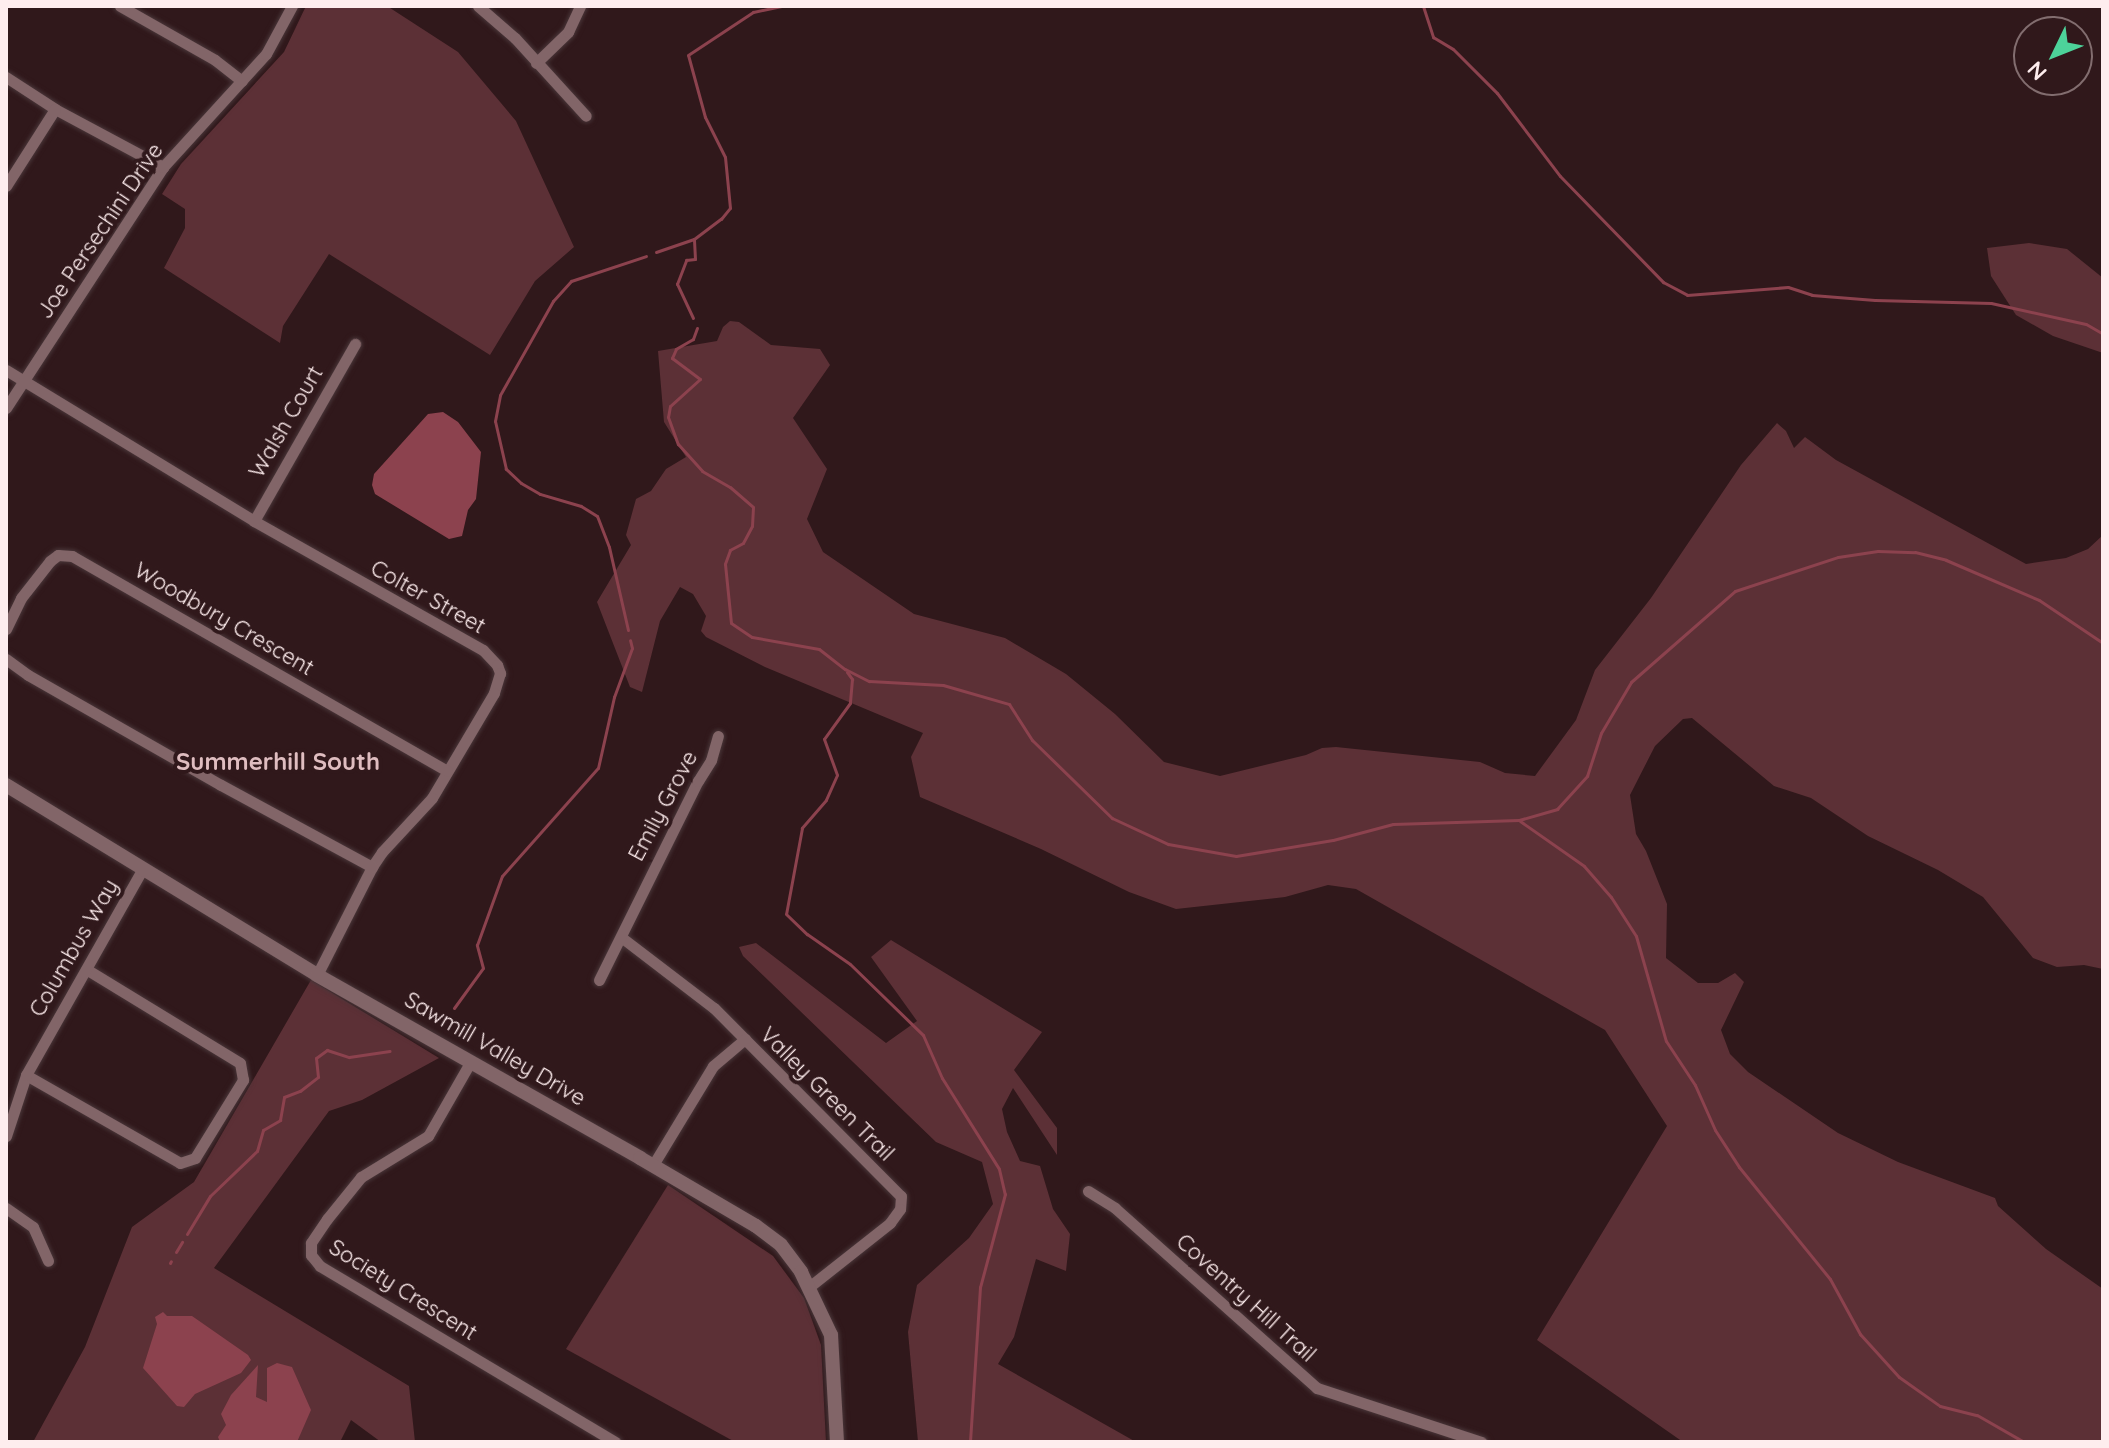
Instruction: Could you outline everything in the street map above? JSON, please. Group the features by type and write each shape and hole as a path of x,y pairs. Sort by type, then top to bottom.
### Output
{"street":[{"path":"120,6 215,60 242,81"},
{"name":"Joe Persechini Drive","path":"6,408 163,167 266,54 292,6"},
{"path":"478,6 515,38 586,116"},
{"path":"536,63 568,32 580,6"},
{"path":"6,77 55,109 163,167"},
{"path":"6,186 55,109"},
{"name":"Walsh Court","path":"254,521 355,344"},
{"name":"Colter Street","path":"6,370 254,521 483,650 497,665 500,673 494,693 432,798 372,867 317,975"},
{"name":"Woodbury Crescent","path":"6,629 21,598 50,561 58,555 72,556 447,771"},
{"path":"6,659 152,746 372,867"},
{"name":"Emily Grove","path":"621,937 640,894 711,760 718,736"},
{"name":"Sawmill Valley Drive","path":"6,785 317,975 653,1165 781,1245 809,1287 831,1335 837,1442"},
{"name":"Columbus Way","path":"6,1136 26,1075 143,868"},
{"path":"599,980 621,937"},
{"name":"Valley Green Trail","path":"621,937 714,1008 901,1196 900,1209 890,1223 809,1287"},
{"path":"26,1075 180,1163 195,1158 243,1080 240,1063 86,969"},
{"path":"653,1165 713,1066 745,1039"},
{"name":"Society Crescent","path":"471,1061 428,1136 361,1177 311,1243 311,1255 320,1266 351,1286 615,1442"},
{"name":"Coventry Hill Trail","path":"1088,1191 1115,1208 1317,1388 1481,1442"},
{"path":"6,1208 33,1227 48,1261"}],"shaded area":[{"path":"306,6 387,6 458,52 516,121 574,247 535,281 490,355 329,254 283,326 280,343 164,268 185,228 185,209 162,194 181,164 284,52"},
{"path":"2029,243 2067,249 2103,278 2103,353 2053,336 2016,315 1991,276 1987,248"},
{"path":"730,321 739,322 771,345 820,349 830,365 793,418 827,469 807,519 823,552 914,614 1005,638 1066,674 1115,714 1164,762 1220,776 1306,755 1322,748 1336,747 1480,762 1505,773 1535,776 1576,720 1595,670 1651,598 1741,465 1777,423 1786,431 1794,448 1805,437 1836,460 2026,564 2066,558 2088,549 2103,535 2103,969 2084,965 2057,967 2033,958 1983,897 1938,870 1868,836 1811,798 1774,786 1692,718 1683,719 1655,746 1630,795 1636,834 1667,904 1666,958 1698,983 1718,983 1735,973 1744,982 1721,1030 1730,1054 1748,1072 1838,1133 1898,1162 1995,1198 1998,1206 2046,1249 2103,1289 2103,1442 1683,1442 1537,1340 1667,1126 1605,1030 1356,889 1328,885 1285,897 1176,909 1129,892 1041,849 920,797 911,757 923,733 765,667 706,637 701,631 706,616 693,594 680,587 660,621 642,692 630,687 597,602 631,545 626,535 636,499 651,491 666,469 686,457 664,422 658,351 717,341 723,327"},
{"path":"443,412 458,422 481,452 476,499 468,510 462,536 449,539 375,494 372,485 374,474 428,414"},
{"path":"891,940 1042,1032 1014,1070 1057,1128 1057,1155 1013,1088 1002,1109 1007,1132 1020,1161 1040,1166 1053,1209 1070,1234 1066,1271 1036,1259 1014,1337 998,1364 1136,1442 918,1442 908,1332 917,1285 969,1238 993,1204 982,1162 936,1142 743,956 739,947 756,943 886,1043 917,1021 871,957"},
{"path":"311,980 439,1058 362,1100 329,1111 214,1268 409,1386 415,1442 381,1442 351,1420 340,1442 33,1442 85,1347 132,1227 194,1182"},
{"path":"668,1185 773,1256 804,1298 821,1345 826,1442 735,1442 566,1349"},
{"path":"163,1312 167,1316 192,1316 251,1360 241,1373 195,1394 184,1407 177,1406 143,1368 157,1324 155,1317"},
{"path":"277,1363 292,1367 311,1410 297,1442 220,1442 218,1437 226,1425 221,1414 231,1395 258,1365 256,1397 267,1402 267,1368"}],"waterway":[{"path":"656,252 694,239 721,219 730,208 725,157 705,117 688,55 753,12 781,6"},
{"path":"1423,6 1433,37 1453,49 1497,93 1560,176 1663,282 1687,295 1788,287 1812,295 1875,300 1991,303 2086,324 2103,334"},
{"path":"693,318 677,284 686,260 695,259 694,239"},
{"path":"628,630 609,547 597,516 581,506 540,494 521,483 506,469 495,421 500,395 553,301 571,281 646,256"},
{"path":"697,328 693,339 676,349 672,358 700,379 670,406 668,417 678,444 702,471 730,487 753,507 752,526 743,543 730,550 725,564 731,623 752,637 819,649 845,669 869,681 943,685 1009,704 1032,740 1112,818 1168,844 1236,856 1333,840 1393,824 1519,820 1557,809 1587,776 1601,733 1631,682 1735,591 1838,557 1878,551 1915,552 1946,560 2039,600 2103,643"},
{"path":"454,1008 483,968 477,945 502,876 598,768 614,697 632,648 630,640"},
{"path":"847,672 852,679 850,703 824,739 837,775 826,800 802,828 786,914 807,934 850,964 923,1035 942,1078 999,1169 1005,1194 980,1287 970,1442"},
{"path":"1520,821 1584,866 1611,897 1636,936 1666,1041 1695,1085 1715,1130 1739,1167 1830,1279 1860,1334 1899,1377 1940,1406 1977,1415 2024,1442"},
{"path":"187,1234 210,1196 257,1151 263,1130 280,1120 284,1097 300,1091 318,1077 316,1058 327,1050 349,1057 390,1051"},
{"path":"176,1252 182,1242"}],"district":[{"name":"Summerhill South","path":"278,762"}]}
